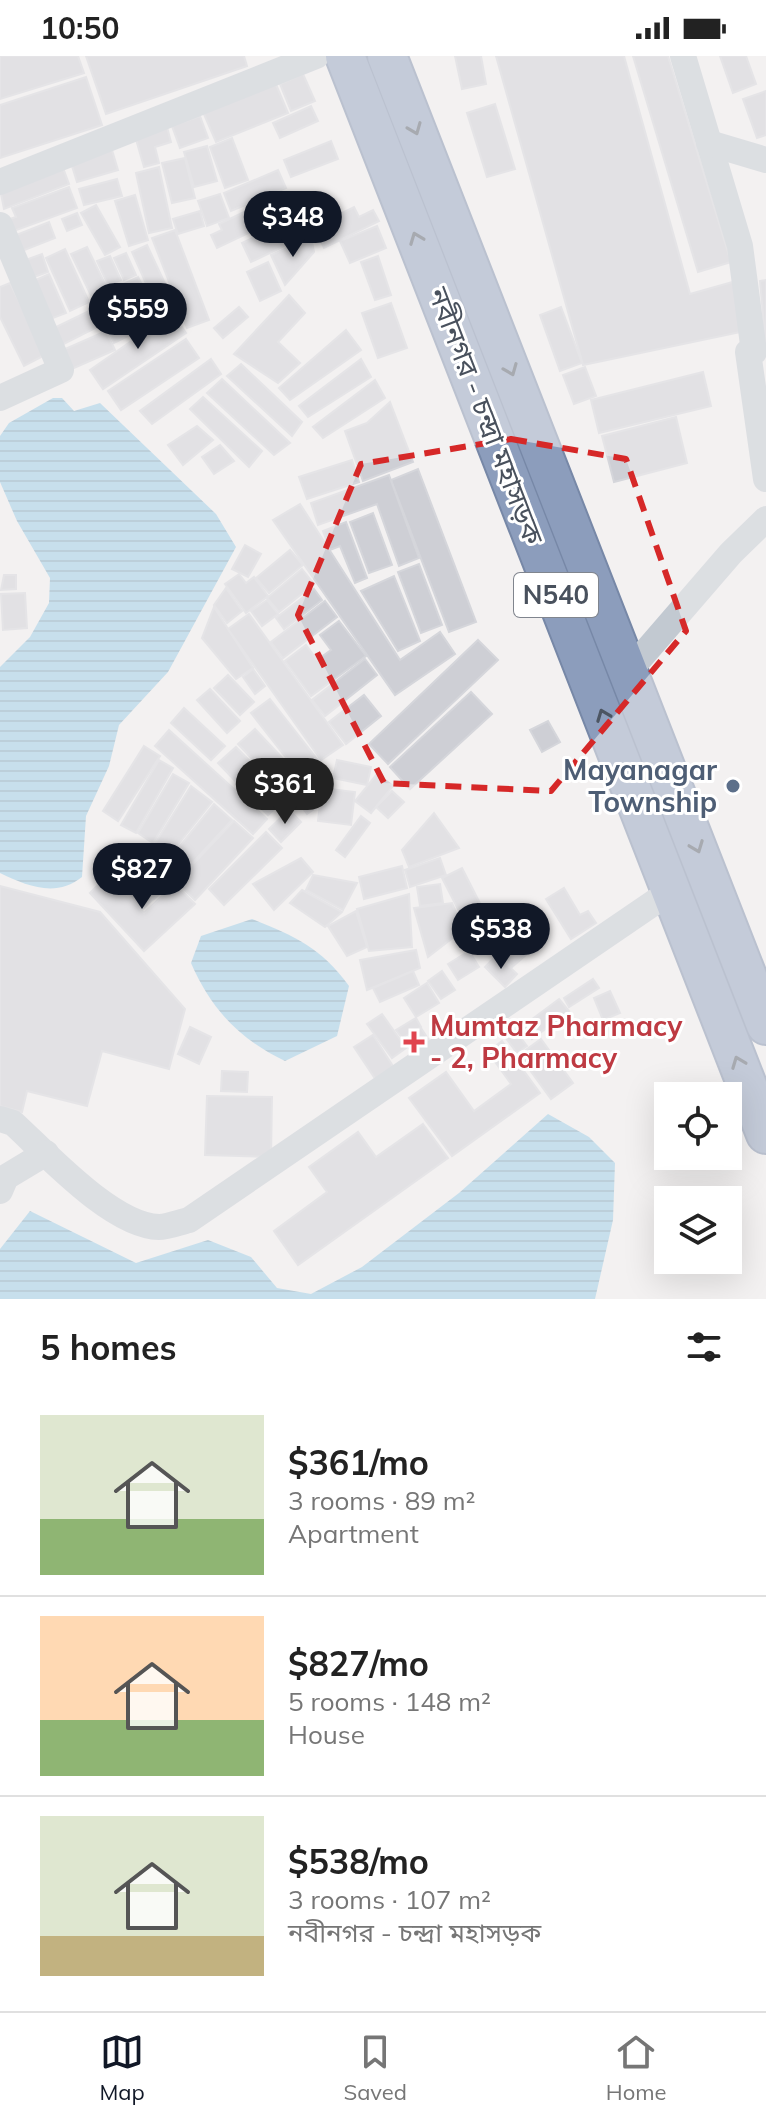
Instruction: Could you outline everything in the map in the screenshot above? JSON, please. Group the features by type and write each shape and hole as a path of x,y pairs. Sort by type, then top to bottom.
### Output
{"highway":[{"name":"নবীনগর - চন্দ্রা মহাসড়ক","path":"345,56 766,1134"},
{"name":"নবীনগর - চন্দ্রা মহাসড়ক","path":"387,56 762,1003"}],"street":[{"path":"0,182 316,56"},
{"path":"683,56 740,246 754,352 748,352 766,479"},
{"path":"709,143 766,160"},
{"path":"0,225 61,370 0,398"},
{"path":"629,671 731,553 766,519"},
{"path":"0,1119 13,1123 96,1197 131,1219 158,1227 189,1220 671,891"},
{"path":"0,1191 6,1177 46,1153"}],"highlighted area":[{"path":"511,439 626,459 686,631 551,791 384,783 298,615 361,464"}],"water":[{"path":"53,398 62,398 74,411 100,403 216,514 236,547 168,672 119,725 109,766 86,816 82,877 62,887 41,888 0,873 0,667 30,637 49,603 50,578 17,521 0,482 0,436 9,423"},
{"path":"252,919 317,952 349,986 337,1036 285,1061 254,1043 228,1021 208,995 191,963 201,936"},
{"path":"548,1114 589,1137 615,1163 613,1220 595,1299 0,1299 0,1249 30,1211 136,1263 208,1240 251,1257 277,1288 311,1294 362,1267 459,1193"}],"building":[{"path":"0,56 78,56 84,73 0,99"},
{"path":"86,56 244,56 247,66 106,114"},
{"path":"455,56 481,56 486,84 462,89"},
{"path":"496,56 624,56 690,294 736,281 750,330 583,365"},
{"path":"633,56 668,56 731,262 698,272"},
{"path":"720,56 746,56 756,84 733,93"},
{"path":"303,74 315,101 291,111 280,84"},
{"path":"86,77 102,125 0,158 0,105"},
{"path":"275,82 288,113 216,142 203,112"},
{"path":"766,91 766,135 757,138 743,99"},
{"path":"495,104 515,169 487,177 467,113"},
{"path":"311,106 318,121 280,138 273,123"},
{"path":"200,116 208,138 180,148 172,126"},
{"path":"167,127 171,142 155,147 159,163 144,167 135,136"},
{"path":"232,138 248,180 225,188 210,147"},
{"path":"331,141 338,159 291,177 284,160"},
{"path":"207,146 217,181 194,187 184,152"},
{"path":"112,150 118,170 77,182 71,163"},
{"path":"185,158 195,198 172,203 162,163"},
{"path":"62,165 69,184 4,209 0,189"},
{"path":"159,167 172,228 149,233 136,173"},
{"path":"278,170 286,188 231,211 224,193"},
{"path":"117,179 122,196 84,205 79,189"},
{"path":"69,187 77,208 11,232 7,220 16,217 12,208"},
{"path":"286,192 295,211 217,248 211,235 222,230 219,224"},
{"path":"220,194 229,218 207,226 198,201"},
{"path":"135,195 148,240 129,246 115,201"},
{"path":"96,205 120,247 105,255 81,213"},
{"path":"354,207 359,217 373,210 379,221 324,248 314,227 325,222 328,229 341,222 338,215"},
{"path":"200,211 204,226 178,234 173,219"},
{"path":"77,213 82,225 67,231 62,219"},
{"path":"299,216 308,235 251,262 242,243"},
{"path":"49,222 55,238 17,253 11,237"},
{"path":"377,226 386,248 350,263 340,241"},
{"path":"175,230 209,320 187,328 152,238"},
{"path":"311,237 314,252 285,285 271,255"},
{"path":"147,245 176,307 160,315 132,252"},
{"path":"87,247 130,335 114,343 71,254"},
{"path":"65,249 89,302 70,311 46,258"},
{"path":"126,253 136,275 124,280 114,258"},
{"path":"42,254 48,272 26,280 20,262"},
{"path":"110,256 121,280 108,285 97,261"},
{"path":"378,256 391,295 375,300 361,262"},
{"path":"268,262 281,291 260,301 247,272"},
{"path":"49,274 66,313 45,321 29,283"},
{"path":"138,277 158,318 131,331 111,290"},
{"path":"766,280 766,348 760,281"},
{"path":"10,283 45,355 24,366 0,317 0,287"},
{"path":"289,295 305,313 278,342 300,363 278,383 234,354"},
{"path":"391,303 407,348 378,358 362,313"},
{"path":"239,307 248,317 223,338 214,328"},
{"path":"561,307 582,363 560,371 540,315"},
{"path":"91,310 99,326 60,346 52,329"},
{"path":"172,313 186,333 103,389 90,370"},
{"path":"346,330 361,350 290,400 279,388"},
{"path":"106,331 115,350 65,372 56,353"},
{"path":"186,339 199,358 121,410 108,391"},
{"path":"211,359 221,374 152,424 140,411"},
{"path":"361,359 371,377 308,417 299,406"},
{"path":"241,364 302,422 292,436 227,376"},
{"path":"585,367 596,396 574,404 563,375"},
{"path":"703,372 711,406 599,433 591,400"},
{"path":"222,379 290,443 274,455 207,393"},
{"path":"375,380 385,398 323,438 313,427"},
{"path":"203,397 262,451 249,467 190,409"},
{"path":"390,402 413,462 363,481 345,431 367,423"},
{"path":"676,417 687,463 614,482 602,436"},
{"path":"197,426 213,440 183,465 168,445"},
{"path":"220,445 234,461 214,474 202,457"},
{"path":"352,460 359,482 307,499 299,477"},
{"path":"418,469 476,622 449,632 391,480"},
{"path":"389,475 419,558 399,566 377,504 318,525 311,503"},
{"path":"300,504 400,660 440,632 455,654 395,695 273,520"},
{"path":"373,513 392,565 369,573 350,522"},
{"path":"346,522 367,578 355,583 340,546 330,550 323,531"},
{"path":"245,545 261,554 248,577 232,569"},
{"path":"290,550 303,565 269,593 256,578"},
{"path":"419,564 442,625 421,633 398,572"},
{"path":"302,569 314,584 279,612 267,598"},
{"path":"239,574 246,583 254,577 268,596 246,613 225,584"},
{"path":"4,575 16,575 16,589 1,590"},
{"path":"394,576 420,641 398,651 361,591"},
{"path":"226,588 242,611 227,623 214,605"},
{"path":"314,589 322,600 284,629 276,618"},
{"path":"25,593 27,628 3,630 1,594"},
{"path":"267,600 278,614 262,626 251,611"},
{"path":"325,601 337,617 283,658 271,642"},
{"path":"214,607 253,668 236,679 202,638"},
{"path":"249,614 343,745 321,760 228,629"},
{"path":"339,621 366,656 311,696 285,661 306,645 317,660 331,650 320,635"},
{"path":"478,640 498,660 388,764 369,744"},
{"path":"365,659 377,675 325,716 312,700"},
{"path":"253,669 265,686 255,694 243,677"},
{"path":"228,675 254,702 240,715 214,688"},
{"path":"210,689 240,721 227,733 197,700"},
{"path":"471,692 492,714 410,789 390,767"},
{"path":"364,695 381,716 346,744 329,722"},
{"path":"270,699 321,764 302,778 251,713"},
{"path":"184,708 225,746 211,760 171,723"},
{"path":"548,721 560,742 542,752 530,730"},
{"path":"255,729 306,783 289,798 238,744"},
{"path":"169,730 267,819 253,834 155,746"},
{"path":"144,746 160,756 118,821 103,811"},
{"path":"236,747 286,798 268,815 218,763"},
{"path":"159,760 173,768 136,833 121,825"},
{"path":"337,760 371,767 367,785 333,778"},
{"path":"173,774 189,783 153,843 138,833"},
{"path":"377,774 393,786 371,813 355,801"},
{"path":"191,786 212,802 168,857 154,845"},
{"path":"322,788 355,792 351,825 318,821"},
{"path":"392,791 404,802 388,818 376,807"},
{"path":"311,793 320,805 307,814 298,802"},
{"path":"214,804 232,820 185,871 171,857"},
{"path":"289,810 301,822 281,842 269,829"},
{"path":"434,813 459,848 409,867 402,850"},
{"path":"361,816 370,823 345,857 336,850"},
{"path":"234,821 253,838 195,900 176,882"},
{"path":"266,832 282,848 224,905 209,889"},
{"path":"159,853 167,861 159,868 152,860"},
{"path":"301,858 313,872 274,910 253,884"},
{"path":"440,858 446,875 410,887 405,870"},
{"path":"170,860 183,873 174,882 161,869"},
{"path":"149,862 157,871 143,884 135,874"},
{"path":"122,866 137,882 126,892 111,876"},
{"path":"402,866 407,888 364,899 359,877"},
{"path":"462,868 486,915 466,925 442,878"},
{"path":"161,870 173,882 154,899 143,886"},
{"path":"108,875 144,913 175,884 195,904 144,951 90,893"},
{"path":"313,875 357,883 343,910 306,890"},
{"path":"137,884 152,900 143,909 128,893"},
{"path":"440,884 443,903 420,906 417,887"},
{"path":"0,886 100,912 185,1009 169,1069 102,1051 87,1106 27,1091 22,1112 0,1106"},
{"path":"564,888 580,915 588,911 596,923 571,939 546,899"},
{"path":"302,890 342,912 325,927 290,903"},
{"path":"409,894 412,947 369,951 357,909"},
{"path":"452,903 463,930 428,957 414,908"},
{"path":"356,911 367,947 347,956 328,926"},
{"path":"508,922 518,939 502,949 491,932"},
{"path":"483,927 493,945 477,953 468,935"},
{"path":"517,945 526,955 512,967 503,957"},
{"path":"416,950 420,968 367,990 360,960"},
{"path":"469,951 479,967 458,980 448,964"},
{"path":"497,955 517,974 505,987 485,967"},
{"path":"413,971 419,985 380,1002 373,988"},
{"path":"442,971 455,990 441,999 428,981"},
{"path":"593,979 599,988 569,1007 564,998"},
{"path":"427,983 439,1003 416,1017 404,998"},
{"path":"610,991 620,1013 603,1020 594,998"},
{"path":"559,999 569,1011 532,1039 523,1026"},
{"path":"382,1014 406,1048 392,1058 367,1024"},
{"path":"416,1018 421,1027 402,1038 396,1030"},
{"path":"190,1027 211,1037 199,1064 178,1054"},
{"path":"421,1028 434,1048 417,1060 404,1041"},
{"path":"515,1030 527,1046 517,1053 505,1037"},
{"path":"373,1035 398,1074 380,1086 354,1047"},
{"path":"541,1039 573,1083 551,1099 519,1055"},
{"path":"502,1041 540,1093 452,1156 409,1098 446,1072 474,1111 511,1084 488,1052"},
{"path":"222,1071 248,1072 247,1092 221,1091"},
{"path":"207,1096 272,1097 271,1157 205,1155"},
{"path":"423,1124 448,1158 298,1265 274,1231 327,1192 309,1167 358,1132 376,1157"}],"place":[{"name":"Mayanagar Township","path":"733,786"},
{"name":"Mumtaz Pharmacy - 2, Pharmacy","path":"414,1042"}]}
